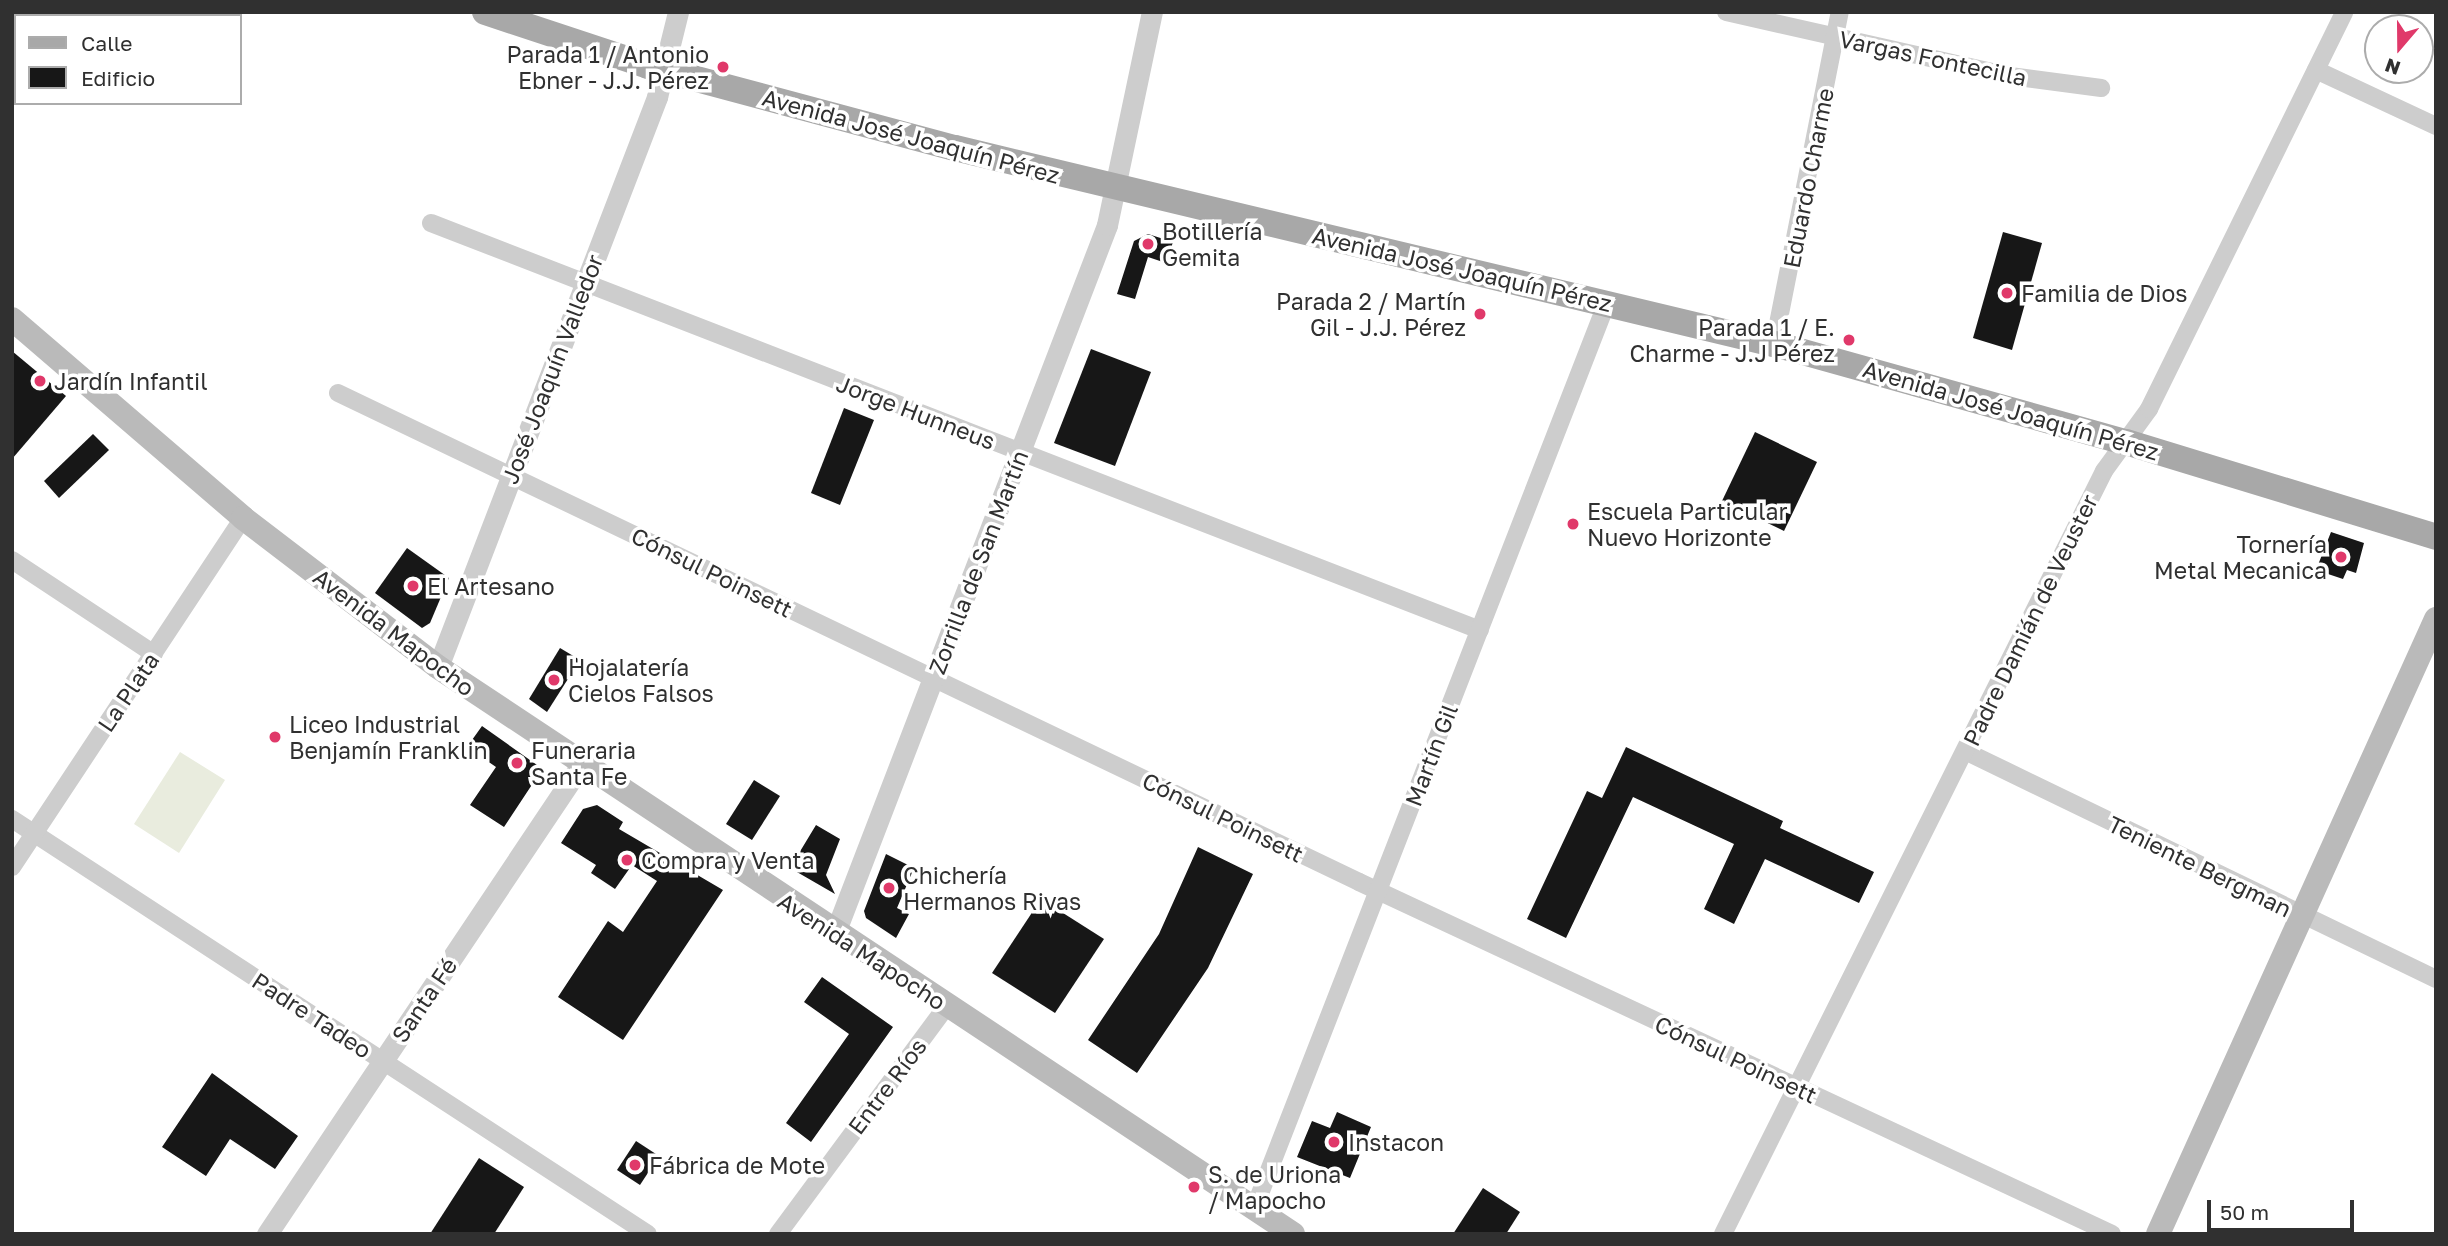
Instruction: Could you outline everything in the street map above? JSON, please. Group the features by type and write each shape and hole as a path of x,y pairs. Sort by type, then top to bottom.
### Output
{"main road":[{"name":"Avenida José Joaquín Pérez","path":"485,12 664,71 1117,189 1607,302 1774,344 2126,442 2436,537"},
{"name":"Avenida Mapocho","path":"12,319 243,518 438,667 580,765 1293,1234"},
{"path":"2158,1234 2436,620"}],"street":[{"name":"José Joaquín Valledor","path":"438,667 586,283 664,71 678,12"},
{"name":"Zorrilla de San Martín","path":"835,933 1020,452 1117,189 1152,12"},
{"name":"Vargas Fontecilla","path":"1726,12 2010,76 2101,88"},
{"name":"Eduardo Charme","path":"1774,344 1840,12"},
{"name":"Padre Damián de Veuster","path":"1723,1234 2104,471 2149,409 2344,12"},
{"path":"2316,70 2436,126"},
{"name":"Jorge Hunneus","path":"431,223 1480,630"},
{"name":"Martín Gil","path":"1255,1209 1607,302"},
{"name":"Cónsul Poinsett","path":"338,393 1378,891 2112,1234"},
{"name":"La Plata","path":"12,867 243,518"},
{"path":"12,560 153,654"},
{"name":"Teniente Bergman","path":"1965,751 2436,979"},
{"name":"Santa Fé","path":"267,1234 580,765"},
{"name":"Padre Tadeo","path":"12,819 648,1234"},
{"name":"Entre Ríos","path":"778,1234 947,1007"}],"shaded area":[{"path":"180,752 225,780 179,853 134,824"}],"building":[{"name":"Familia de Dios","path":"2003,232 2042,243 2012,350 1973,338"},
{"path":"1148,234 1173,242 1166,263 1148,257 1135,299 1117,294 1134,241"},
{"path":"1091,349 1151,372 1115,466 1054,443"},
{"path":"12,351 66,396 12,459"},
{"path":"844,408 874,420 840,505 811,493"},
{"path":"1755,432 1817,462 1784,531 1722,501"},
{"path":"93,434 109,450 59,498 44,481"},
{"name":"Tornería Metal Mecanica","path":"2331,532 2364,543 2356,573 2347,570 2343,579 2316,570"},
{"name":"El Artesano","path":"407,548 449,578 430,623 422,628 375,593"},
{"name":"Hojalatería Cielos Falsos","path":"560,648 580,660 547,712 529,699"},
{"path":"482,726 537,765 539,774 504,827 470,805 496,767 467,747"},
{"path":"1626,747 1783,821 1780,828 1874,872 1859,903 1765,859 1734,924 1704,909 1734,844 1633,797 1566,938 1527,919 1587,791 1602,798"},
{"path":"754,780 780,796 752,840 726,824"},
{"path":"597,805 623,822 619,829 723,890 623,1040 558,997 608,921 623,932 657,881 632,865 615,889 591,873 596,865 561,843 583,809"},
{"path":"816,825 840,839 826,875 835,894 790,868"},
{"path":"1198,847 1253,874 1208,968 1137,1073 1088,1040 1159,934"},
{"name":"Chichería Hermanos Rivas","path":"886,854 914,868 897,908 909,914 896,938 866,918 864,911"},
{"path":"1041,899 1104,939 1055,1013 992,973"},
{"path":"822,977 893,1027 811,1142 786,1123 849,1034 804,1002"},
{"path":"212,1073 298,1136 275,1169 230,1139 206,1176 162,1147"},
{"name":"Instacon","path":"1337,1112 1371,1127 1350,1178 1297,1157 1312,1121 1330,1128"},
{"path":"636,1141 659,1156 640,1185 617,1170"},
{"path":"479,1158 524,1187 494,1234 430,1234"},
{"path":"1483,1188 1520,1212 1506,1234 1453,1234"}],"place":[{"name":"Parada 1 / Antonio Ebner - J.J. Pérez","path":"723,67"},
{"name":"Botillería Gemita","path":"1148,244"},
{"name":"Familia de Dios","path":"2007,293"},
{"name":"Parada 2 / Martín Gil - J.J. Pérez","path":"1480,314"},
{"name":"Parada 1 / E. Charme - J.J Pérez","path":"1849,340"},
{"name":"Jardín Infantil","path":"40,381"},
{"name":"Escuela Particular Nuevo Horizonte","path":"1573,524"},
{"name":"Tornería Metal Mecanica","path":"2341,557"},
{"name":"El Artesano","path":"413,586"},
{"name":"Hojalatería Cielos Falsos","path":"554,680"},
{"name":"Liceo Industrial Benjamín Franklin","path":"275,737"},
{"name":"Funeraria Santa Fe","path":"517,763"},
{"name":"Compra y Venta","path":"627,860"},
{"name":"Chichería Hermanos Rivas","path":"889,888"},
{"name":"Instacon","path":"1334,1142"},
{"name":"Fábrica de Mote","path":"635,1165"},
{"name":"S. de Uriona / Mapocho","path":"1194,1187"}]}
